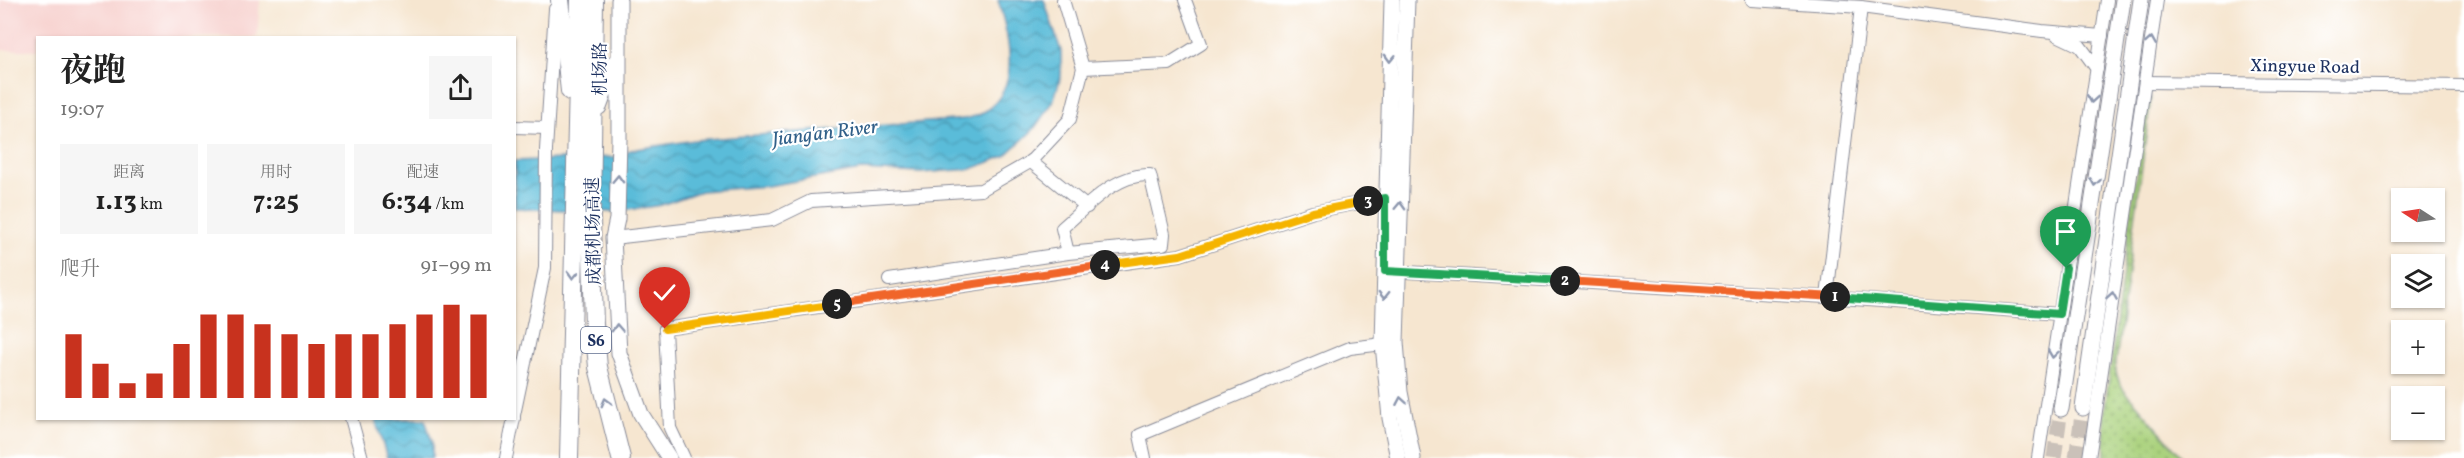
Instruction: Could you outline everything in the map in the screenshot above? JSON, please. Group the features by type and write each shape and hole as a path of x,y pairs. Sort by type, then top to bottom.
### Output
{"highway":[{"path":"560,0 568,79 579,135"},
{"name":"成都机场高速","path":"580,0 579,135 585,153"},
{"name":"成都机场高速","path":"569,458 569,371 583,217 585,153 592,122 594,0"},
{"path":"592,122 613,65"},
{"name":"成都机场高速","path":"583,217 598,367 621,458"}],"main road":[{"path":"613,0 613,65 619,106"},
{"name":"机场路","path":"619,0 617,219 613,238 619,353 641,414 669,458"},
{"path":"1392,0 1385,198 1399,382 1413,458"},
{"path":"1398,458 1390,418 1383,344 1392,272 1407,0"},
{"path":"2061,409 2123,0"},
{"path":"2083,408 2141,0"}],"street":[{"path":"516,407 545,268 546,150 555,0"},
{"path":"613,238 772,220 811,201 981,190 1030,161 1070,119 1083,68 1063,0"},
{"path":"1752,0 1861,7 2042,31 2102,36"},
{"path":"2038,458 2107,0"},
{"path":"2089,458 2157,0"},
{"path":"1083,68 1169,64 1201,44 1189,1"},
{"path":"1827,297 1861,7"},
{"path":"2042,31 2067,38 2080,46 2097,69"},
{"name":"Xingyue Road","path":"2145,82 2464,86"},
{"path":"516,128 547,128"},
{"path":"1030,161 1088,207"},
{"path":"889,280 1068,254 1163,244 1164,234 1150,175 1137,174 1110,187 1062,228 1068,254"},
{"path":"684,458 670,428 665,329 1180,255 1313,212 1385,198"},
{"path":"1392,272 1827,297 2059,314"},
{"path":"1145,458 1140,435 1350,348 1383,344"},
{"path":"352,420 362,458"},
{"path":"506,458 513,420"}],"shaded area":[{"path":"0,0 260,0 257,36 36,36 36,50 0,50"}],"green space":[{"path":"2151,98 2115,369 2120,385 2183,458 2105,458 2104,416 2146,100"}],"water":[{"name":"Jiang'an River","path":"998,0 1044,0 1061,51 1061,76 1053,102 1033,130 1005,156 971,169 921,173 861,170 767,186 701,191 661,205 615,212 516,208 516,161 614,157 631,150 695,140 956,120 979,115 996,102 1004,89 1009,60 1006,28"},
{"path":"375,420 425,420 432,442 432,458 387,458"}],"tunnel":[{"path":"2076,458 2083,408"},
{"path":"2054,458 2061,409"}],"route":[{"path":"665,329 1180,255 1313,212 1385,198 1385,271 1827,297 2059,314 2066,268"}]}
